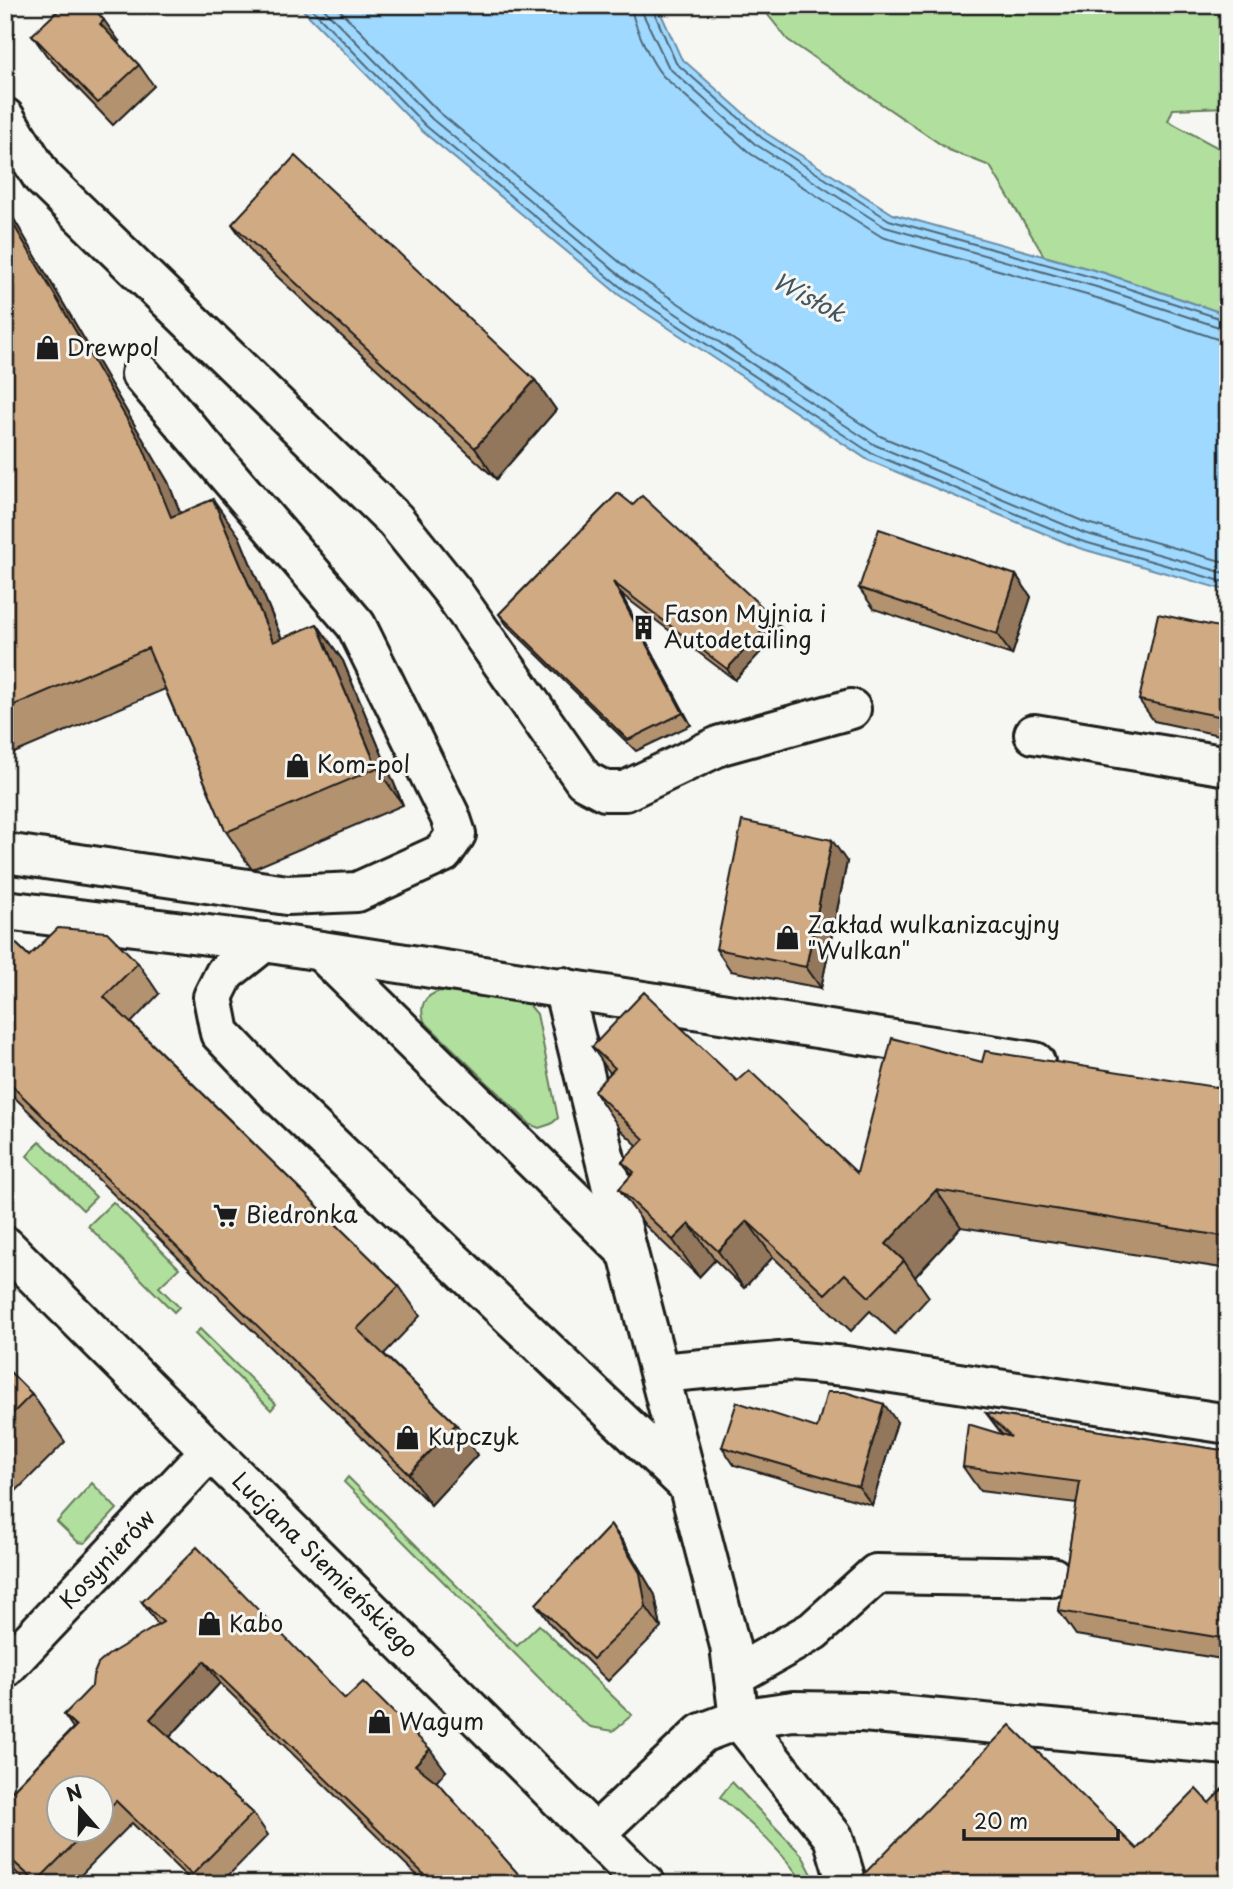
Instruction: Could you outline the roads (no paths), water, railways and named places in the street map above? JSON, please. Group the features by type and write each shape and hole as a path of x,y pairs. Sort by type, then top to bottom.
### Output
{"street":[{"path":"5,118 42,177 395,520 452,591 584,780 605,792 625,791 721,746 851,709"},
{"path":"5,853 287,895 357,892 443,853 456,834 450,816 356,625 141,374"},
{"path":"1034,734 1228,766"},
{"path":"5,910 264,942 1076,1068"},
{"path":"264,942 225,973 213,998 220,1033 282,1098 688,1485"},
{"path":"321,951 628,1253"},
{"path":"564,987 628,1253 730,1646 739,1719 833,1837 848,1884"},
{"name":"Lucjana Siemieńskiego","path":"5,1246 645,1884"},
{"path":"660,1373 790,1361 835,1365 1223,1423"},
{"name":"Kosynierów","path":"5,1668 209,1452"},
{"path":"734,1676 813,1631 876,1574 1052,1577"},
{"path":"596,1833 702,1733 739,1719 793,1711 863,1712 1228,1745"}],"water":[{"name":"Wisłok","path":"298,5 657,5 681,58 766,133 893,214 1104,273 1228,315 1228,591 1079,548 868,460 619,295 422,131"}],"place":[{"name":"Drewpol","path":"47,348"},
{"name":"Fason Myjnia i Autodetailing","path":"644,627"},
{"name":"Kom-pol","path":"297,765"},
{"name":"Zakład wulkanizacyjny \"Wulkan\"","path":"787,938"},
{"name":"Biedronka","path":"226,1215"},
{"name":"Kupczyk","path":"408,1437"},
{"name":"Kabo","path":"209,1624"},
{"name":"Wagum","path":"379,1722"}]}
